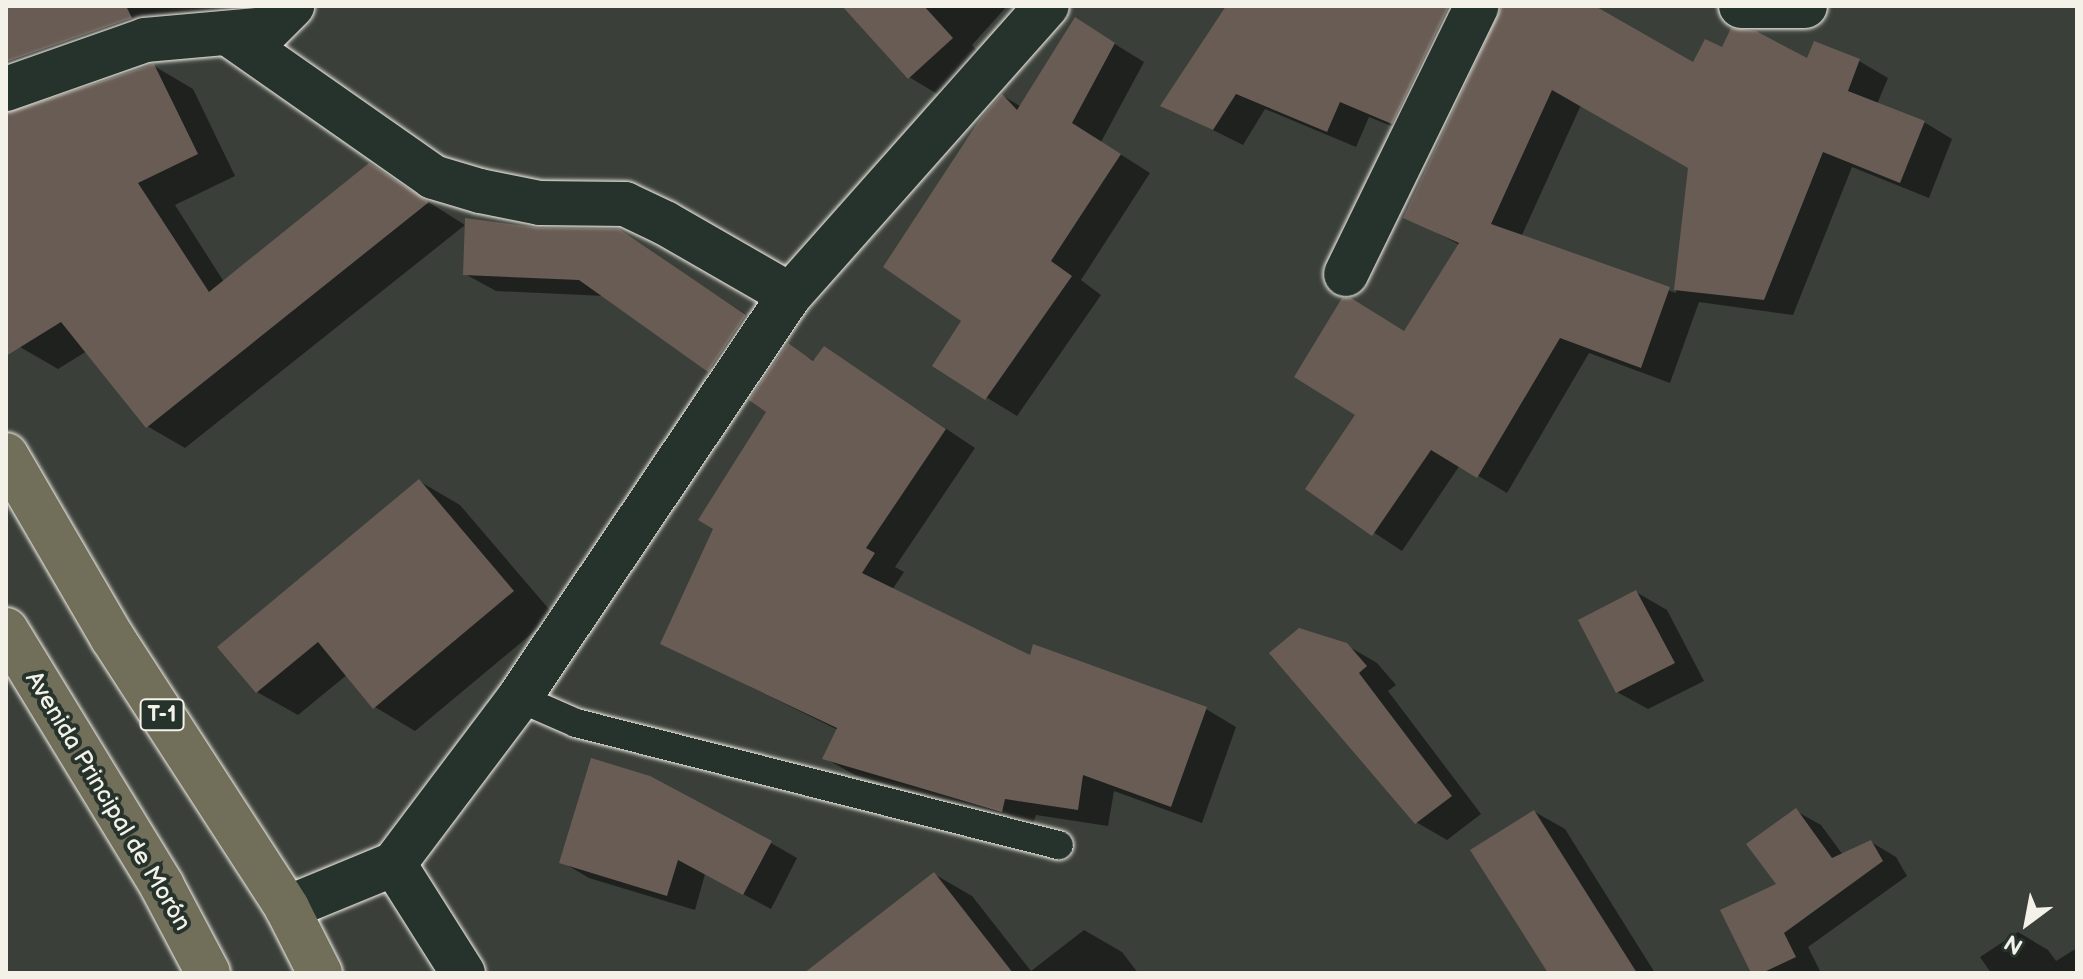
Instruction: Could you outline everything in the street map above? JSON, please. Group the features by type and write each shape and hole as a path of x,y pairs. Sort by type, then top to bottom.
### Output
{"main road":[{"name":"T-1","path":"6,455 112,637 287,908 320,973"},
{"name":"Avenida Principal de Morón","path":"6,630 162,886 208,973"}],"street":[{"path":"6,89 145,40 269,29 292,6"},
{"path":"287,908 394,864 519,698 790,295 1047,6"},
{"path":"1346,274 1477,6"},
{"path":"1741,6 1805,6"},
{"path":"229,34 433,177 480,191 540,203 625,204 790,295"},
{"path":"394,864 463,973"}],"lane":[{"path":"519,698 576,723 1059,845"}],"building":[{"path":"6,6 126,6 132,18 6,62"},
{"path":"842,6 924,6 953,38 908,79"},
{"path":"1226,6 1449,6 1392,124 1340,102 1327,132 1236,94 1213,130 1160,106"},
{"path":"1502,6 1595,6 1693,62 1705,39 1722,47 1731,28 1756,31 1807,58 1814,41 1860,59 1848,91 1925,121 1900,183 1823,152 1764,300 1674,290 1688,168 1552,90 1491,224 1670,287 1641,368 1560,338 1477,478 1431,450 1372,536 1305,489 1355,415 1294,377 1342,298 1351,298 1404,331 1459,243 1403,218"},
{"path":"1075,17 1115,43 1072,123 1121,154 1051,261 1072,276 985,400 932,366 961,321 883,267 978,122 1002,94 1017,110"},
{"path":"154,64 198,154 138,183 209,292 369,163 429,202 146,428 61,322 6,356 6,113"},
{"path":"465,218 540,228 619,229 746,315 708,372 579,280 463,275"},
{"path":"788,343 813,361 824,346 946,429 866,548 875,553 862,573 1030,655 1033,644 1207,707 1171,807 1083,775 1078,810 1005,799 1002,812 822,759 837,728 660,644 713,529 698,520 766,412 749,400"},
{"path":"419,479 514,591 373,709 318,642 256,693 217,647"},
{"path":"1636,590 1675,663 1616,693 1578,620"},
{"path":"1299,628 1347,643 1367,666 1359,673 1452,796 1415,824 1269,653"},
{"path":"591,758 650,776 772,841 743,895 678,860 667,896 559,863"},
{"path":"1796,808 1832,858 1871,840 1883,861 1784,933 1796,957 1762,973 1751,973 1720,910 1776,884 1746,844"},
{"path":"1534,810 1637,973 1548,973 1470,850"},
{"path":"934,872 1013,973 804,973 867,924"}]}
